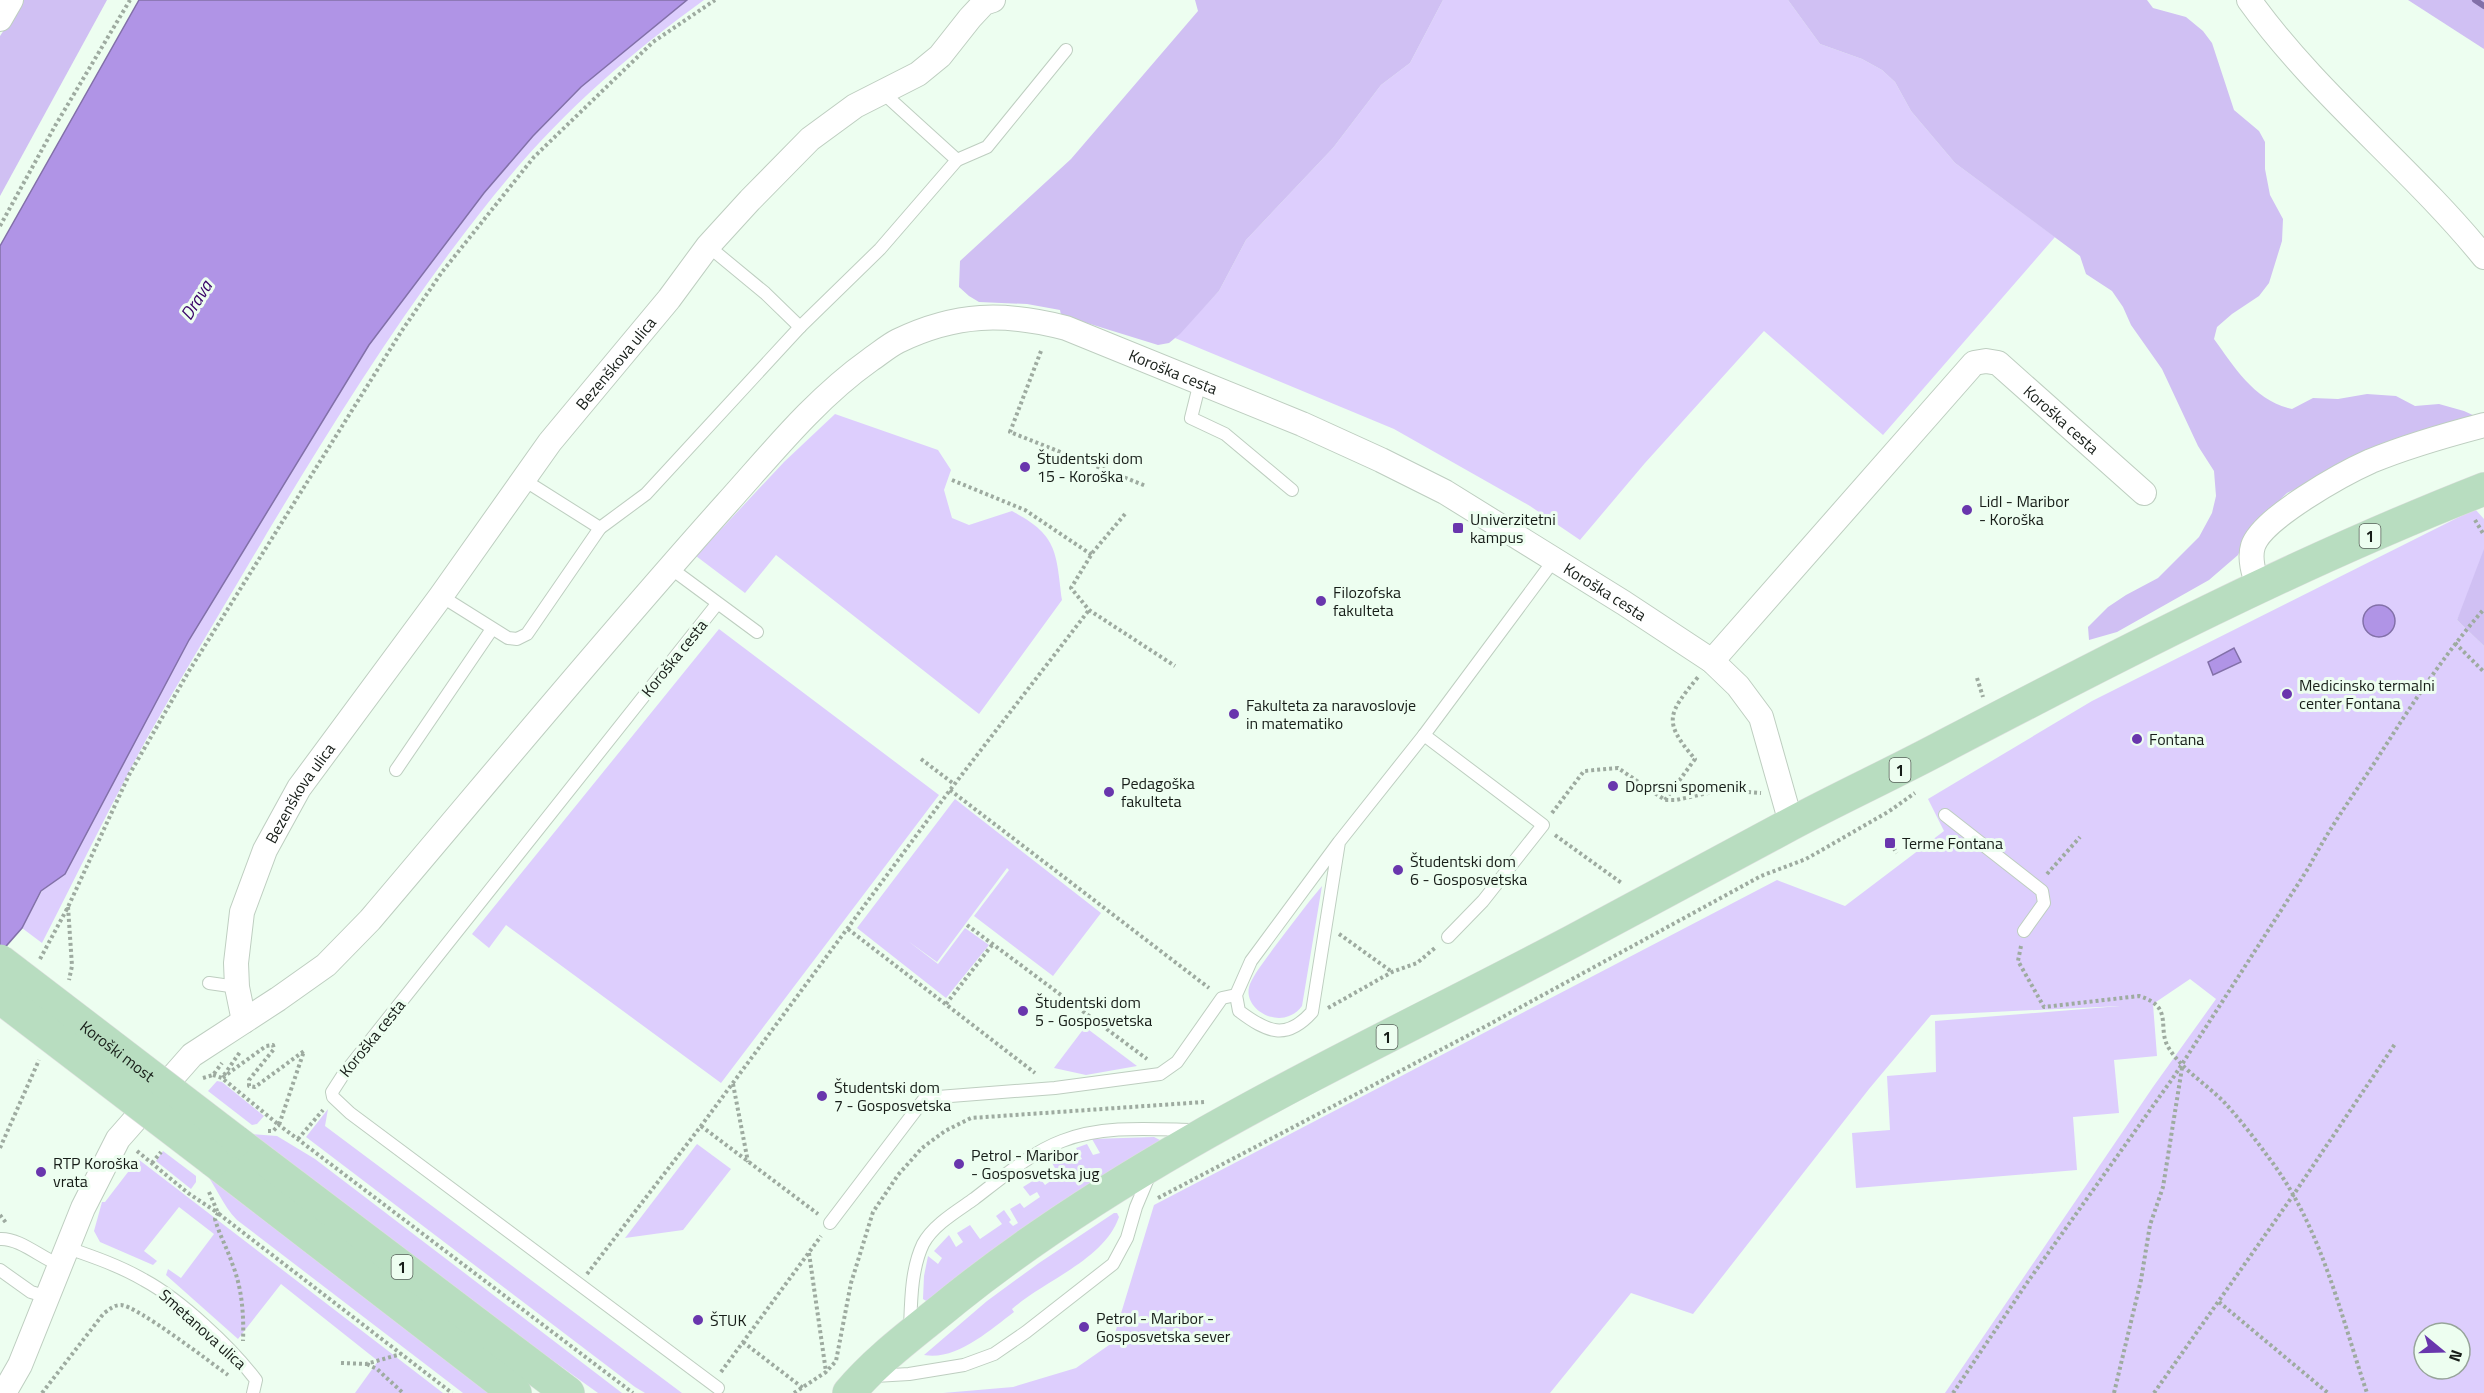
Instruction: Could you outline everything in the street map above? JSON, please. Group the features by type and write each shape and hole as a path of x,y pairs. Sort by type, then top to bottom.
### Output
{"main road":[{"name":"1","path":"847,1386 993,1268 1069,1216 1155,1163 1210,1116 1697,876 1791,824 2258,586 2412,517 2484,489"},
{"name":"Koroški most","path":"0,961 229,1153"},
{"name":"Koroški most","path":"0,997 229,1153"},
{"name":"1","path":"229,1153 515,1393"},
{"name":"1","path":"229,1153 568,1393"}],"street":[{"path":"0,19 11,0"},
{"name":"Bezenškova ulica","path":"244,1021 237,987 236,963 242,912 265,850 299,789 441,596 550,442 669,299 708,246 810,139 855,106 918,74 940,56 984,3 993,0"},
{"path":"2249,0 2311,75 2429,196 2484,257"},
{"name":"Koroška cesta","path":"4,1393 20,1365 83,1208 118,1139 192,1055 326,965 370,920 669,567 786,437 846,377 895,343 937,324 1002,317 1033,320 1066,328 1200,382 1382,460 1445,492 1712,660 1738,687 1761,717 1791,824"},
{"name":"Koroška cesta","path":"1712,660 1974,363 1986,361 1998,363 2144,493"},
{"path":"2258,586 2252,567 2253,546 2261,532 2277,517 2370,462 2445,435 2484,425"}],"lane":[{"path":"441,596 508,638 517,639 527,634 600,528 646,494 800,327 880,249 957,160 987,147 1066,50"},
{"path":"881,91 957,160"},
{"path":"708,246 765,293 800,327"},
{"path":"1200,382 1191,418 1225,434 1292,490"},
{"path":"524,480 600,528"},
{"path":"1339,842 1323,930 1312,1012 1302,1024 1291,1030 1266,1029 1239,1011 1236,995 1251,961 1339,842 1424,735 1554,560"},
{"name":"Koroška cesta","path":"669,567 756,632"},
{"name":"Koroška cesta","path":"717,604 335,1085 332,1092 333,1097 350,1113 718,1388"},
{"path":"396,770 492,629"},
{"path":"1424,735 1543,825 1483,901 1448,937"},
{"path":"1945,815 2042,891 2044,903 2024,931"},
{"path":"209,983 237,987"},
{"path":"830,1223 925,1098 1054,1088 1160,1074 1177,1062 1222,998 1236,995"},
{"path":"909,1336 916,1268 924,1243 940,1224 1021,1164 1061,1141 1095,1132 1210,1116"},
{"path":"847,1386 964,1365 994,1354 1026,1332 1113,1264 1127,1238 1136,1207 1155,1163"},
{"name":"Smetanova ulica","path":"0,1239 11,1239 44,1259 64,1256 99,1258 145,1280 170,1297 243,1362 256,1380 253,1393"},
{"path":"0,1270 31,1292 48,1297"}],"path":[{"path":"0,226 130,0"},
{"path":"42,957 68,907 129,775 189,671 401,332 442,272 534,157 653,42 715,0"},
{"path":"1041,351 1010,432 1146,486"},
{"path":"952,480 1025,510 1092,555"},
{"path":"1125,514 1092,555 1071,588 1089,610 1175,666"},
{"path":"1953,1393 2029,1280 2182,1064 2309,867 2326,834 2417,696 2455,643 2484,609"},
{"path":"586,1276 733,1084 954,784 1089,610"},
{"path":"2455,643 2484,672"},
{"path":"1665,800 1695,759 1677,738 1672,720 1676,704 1712,660"},
{"path":"1977,678 1982,691"},
{"path":"921,759 954,784"},
{"path":"1623,884 1543,825 1584,771 1618,768 1665,800 1676,800 1722,789 1782,793"},
{"path":"950,790 1222,998"},
{"path":"1136,1207 1179,1188 1667,929 1761,876 1806,859 1894,809 1919,790"},
{"path":"2037,869 2046,875 2080,837"},
{"path":"1890,843 1897,853"},
{"path":"1614,889 1630,880"},
{"path":"967,925 1164,1072"},
{"path":"848,929 1054,1088"},
{"path":"1323,930 1343,935 1392,972"},
{"path":"2024,931 2018,961 2044,1007 2139,996 2152,1000 2162,1012 2168,1049 2224,1102 2269,1158 2294,1194 2332,1281 2367,1393"},
{"path":"1312,1012 1333,1006 1392,972 1417,963 1448,937"},
{"path":"946,1004 992,945"},
{"path":"2154,1393 2396,1044"},
{"path":"222,1078 266,1046 273,1045 273,1049 249,1080 249,1086 255,1087 304,1051 279,1125 273,1131 229,1153 215,1219 234,1266 241,1293 244,1322 243,1362"},
{"path":"222,1078 244,1047"},
{"path":"2114,1393 2141,1280 2150,1225 2163,1187 2182,1064"},
{"path":"213,1075 222,1078 279,1125 633,1393"},
{"path":"733,1084 748,1162"},
{"path":"298,1139 333,1097"},
{"path":"847,1386 836,1361 851,1283 873,1212 898,1175 922,1148 945,1131 971,1118 1210,1116"},
{"path":"701,1126 830,1223 717,1377 718,1388"},
{"path":"152,1163 162,1150"},
{"path":"138,1153 452,1393"},
{"path":"809,1252 847,1386"},
{"path":"2219,1302 2328,1393"},
{"path":"42,1393 104,1313 113,1306 120,1305 141,1314 228,1375"},
{"path":"743,1342 803,1388"},
{"path":"341,1363 366,1364 401,1354"},
{"path":"366,1364 377,1369 403,1393"},
{"path":"794,1393 803,1388 847,1386"}],"shaded area":[{"path":"24,0 107,0 0,196 0,36"},
{"path":"687,0 704,0 626,60 554,127 476,218 412,305 323,441 176,688 146,740 42,943 22,928 42,891 65,874 189,640 369,345 484,193 533,136 581,87"},
{"path":"1195,0 1443,0 1410,63 1381,85 1333,148 1246,240 1219,291 1169,343 1158,345 1061,315 1060,310 1027,304 979,302 969,296 959,287 960,261 1071,159 1198,11"},
{"path":"1443,0 1788,0 1820,44 1862,59 1882,70 1895,82 1911,111 1955,163 2055,237 1883,435 1764,331 1645,463 1580,540 1530,506 1394,429 1175,338 1219,291 1246,240 1333,148 1381,85 1410,63"},
{"path":"1788,0 2147,0 2153,8 2186,17 2203,31 2212,43 2234,110 2259,131 2265,142 2265,169 2270,195 2283,219 2282,241 2269,283 2259,296 2217,327 2214,339 2230,361 2247,382 2267,399 2292,409 2313,398 2338,399 2367,394 2396,396 2415,406 2439,404 2477,417 2370,453 2287,493 2251,528 2238,555 2209,580 2117,632 2089,640 2088,627 2108,607 2158,578 2199,537 2212,513 2216,496 2214,471 2198,446 2162,369 2131,325 2112,291 2086,274 2080,256 1955,163 1911,111 1895,82 1882,70 1862,59 1820,44"},
{"path":"2408,0 2484,0 2484,49"},
{"path":"835,414 938,450 951,470 944,490 952,518 969,525 1012,511 1038,528 1052,546 1056,557 1062,600 979,714 776,555 745,593 696,556 784,462"},
{"path":"2475,509 2484,519 2484,561 2457,620 2484,646 2484,1393 1945,1393 2153,1087 2216,999 2190,979 2153,1004 2157,1056 2114,1060 2119,1113 2073,1117 2077,1170 1856,1188 1852,1133 1890,1130 1887,1076 1936,1072 1935,1021 2120,1006 1931,1015 1869,1089 1693,1314 1631,1293 1550,1393 943,1393 1013,1387 1076,1368 1112,1343 1154,1205 1777,880 1845,906 1944,831 1928,799 2092,701"},
{"path":"2484,549 2484,646 2457,620"},
{"path":"719,629 939,795 721,1083 506,925 489,948 472,934"},
{"path":"955,799 1101,913 1053,976 974,916 1009,870 1007,868 937,962 908,941 938,964 965,928 989,945 946,998 857,928"},
{"path":"1322,886 1302,1006 1294,1014 1284,1017 1265,1014 1251,1002 1250,984 1273,949"},
{"path":"1085,1027 1137,1066 1086,1075 1054,1068"},
{"path":"217,1081 222,1082 264,1116 257,1124 252,1125 208,1091"},
{"path":"328,1109 325,1126 682,1393 645,1393 635,1387 306,1137"},
{"path":"251,1134 277,1136 315,1159 622,1393 598,1393 404,1254"},
{"path":"1154,1137 1162,1141 928,1302 923,1299 928,1256 938,1264 942,1258 934,1251 949,1235 956,1247 963,1242 957,1233 970,1225 980,1239 1002,1224 996,1216 1004,1210 1013,1226 1018,1223 1010,1209 1020,1203 1024,1208 1040,1197 1037,1192 1030,1196 1023,1187 1039,1177 1045,1185 1059,1175 1052,1163 1069,1153 1075,1162 1082,1159 1076,1148 1087,1144 1093,1155 1100,1153 1092,1139"},
{"path":"697,1144 731,1169 683,1230 625,1238"},
{"path":"163,1151 196,1176 196,1182 191,1189 156,1161"},
{"path":"138,1159 443,1393 355,1393 378,1361 281,1284 238,1339 166,1275 168,1269 181,1278 214,1234 179,1207 144,1251 157,1261 153,1265 100,1242 94,1231 102,1202 105,1202"},
{"path":"203,1170 495,1393 463,1393 237,1220"},
{"path":"1117,1213 1119,1217 1101,1245 1072,1268 1025,1298 1012,1309 1014,1312 994,1327 960,1349 936,1356 924,1355 987,1301"}],"water":[{"name":"Drava","path":"139,0 687,0 581,87 533,136 484,193 369,345 189,640 65,874 41,891 22,928 0,953 0,246"},
{"path":"2379,605 2390,610 2395,621 2390,632 2379,637 2368,632 2363,621 2368,610"},
{"path":"2234,648 2241,662 2213,675 2208,662"}],"waterway":[{"path":"2475,0 2484,6"}],"place":[{"name":"Študentski dom 15 - Koroška","path":"1025,467"},
{"name":"Lidl - Maribor - Koroška","path":"1967,510"},
{"name":"Univerzitetni kampus","path":"1458,528"},
{"name":"Filozofska fakulteta","path":"1321,601"},
{"name":"Medicinsko termalni center Fontana","path":"2287,694"},
{"name":"Fakulteta za naravoslovje in matematiko","path":"1234,714"},
{"name":"Fontana","path":"2137,739"},
{"name":"Doprsni spomenik","path":"1613,786"},
{"name":"Pedagoška fakulteta","path":"1109,792"},
{"name":"Terme Fontana","path":"1890,843"},
{"name":"Študentski dom 6 - Gosposvetska","path":"1398,870"},
{"name":"Študentski dom 5 - Gosposvetska","path":"1023,1011"},
{"name":"Študentski dom 7 - Gosposvetska","path":"822,1096"},
{"name":"Petrol - Maribor - Gosposvetska jug","path":"959,1164"},
{"name":"RTP Koroška vrata","path":"41,1172"},
{"name":"ŠTUK","path":"698,1320"},
{"name":"Petrol - Maribor - Gosposvetska sever","path":"1084,1327"}]}
